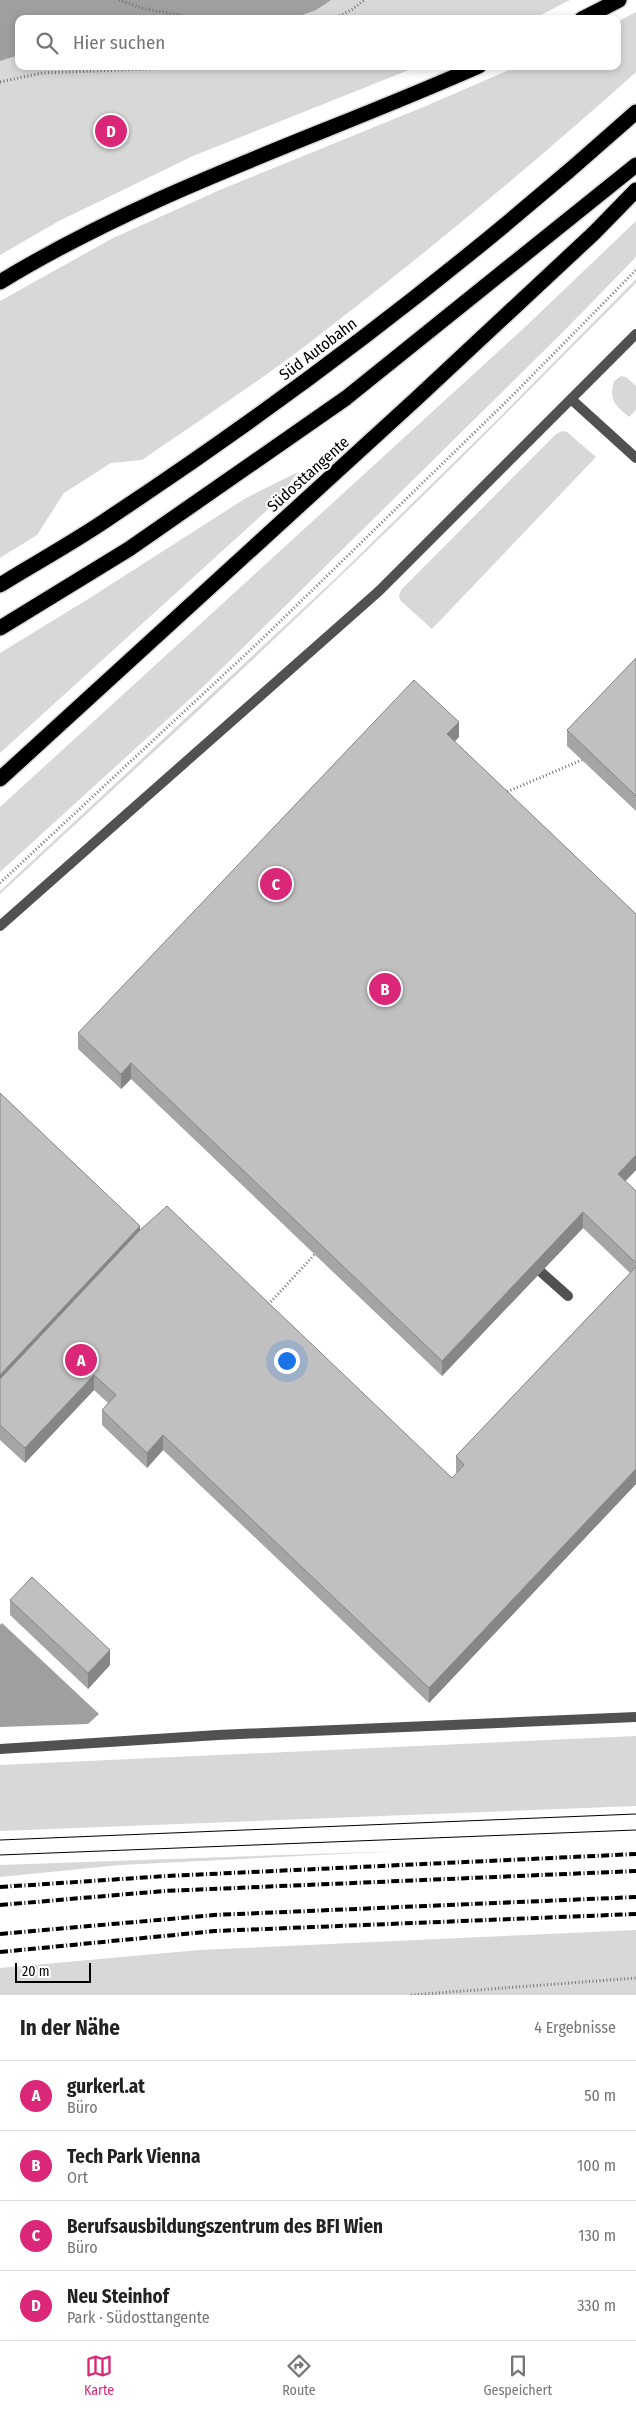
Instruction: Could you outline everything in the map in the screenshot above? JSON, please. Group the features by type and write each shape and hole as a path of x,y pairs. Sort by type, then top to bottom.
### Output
{"highway":[{"path":"590,15 619,0"},
{"path":"0,282 102,226 174,192 469,70"},
{"name":"Süd Autobahn","path":"0,585 112,517 326,366 554,185 636,112"},
{"path":"0,628 129,550 346,398 636,166"},
{"name":"Südosttangente","path":"0,779 416,399 594,233 636,190"}],"lane":[{"path":"0,926 354,614 636,334"},
{"path":"571,399 636,458"},
{"path":"541,1272 568,1296"},
{"path":"0,1749 218,1735 636,1717"}],"path":[{"path":"119,0 141,8 179,15"},
{"path":"341,15 353,9 364,0"},
{"path":"0,82 42,73 121,70"},
{"path":"0,883 261,640 510,398 636,270"},
{"path":"496,796 582,760"},
{"path":"261,1311 315,1254"},
{"path":"411,1995 636,1978"}],"shaded area":[{"path":"0,0 570,0 541,15 15,15 15,70 409,70 193,156 59,221 0,255"},
{"path":"0,0 331,0 316,10 303,15 15,15 15,56 0,61"},
{"path":"636,12 636,72 554,144 386,283 261,378 142,460 111,463 64,493 37,535 0,558 0,301 113,238 222,189 426,106 509,70 621,70 621,20"},
{"path":"636,221 636,257 566,329 204,686 0,872 0,807 524,328"},
{"path":"636,279 636,283 389,529 221,689 0,894 0,891 338,576 497,420"},
{"path":"621,376 626,377 636,386 636,410 629,417 614,402 612,393 614,381"},
{"path":"562,431 567,432 596,457 432,629 401,601 399,596 401,590 555,435"},
{"path":"298,472 276,502 0,753 0,653 246,498"},
{"path":"2,1623 99,1714 88,1724 0,1727 0,1625"},
{"path":"636,1736 636,1806 0,1831 0,1765"},
{"path":"400,1851 120,1865 0,1877 0,1865"},
{"path":"636,1930 636,1995 0,1995 0,1968 199,1950"}],"building":[{"path":"636,658 636,796 567,730"},
{"path":"414,680 459,722 447,734 636,914 636,1155 618,1174 636,1191 636,1263 583,1212 442,1361 131,1063 121,1074 78,1033"},
{"path":"0,1093 140,1226 0,1375"},
{"path":"167,1206 452,1478 464,1465 456,1456 636,1267 636,1469 429,1688 163,1435 147,1453 102,1410 116,1395 94,1375 25,1448 0,1425 0,1379 140,1230"},
{"path":"32,1577 110,1650 88,1673 10,1600"}],"tram line":[{"path":"0,1840 636,1814"},
{"path":"0,1855 636,1830"}],"railway":[{"path":"0,1887 167,1876 636,1854"},
{"path":"0,1905 164,1891 636,1871"},
{"path":"0,1934 214,1915 636,1897"},
{"path":"0,1952 215,1931 636,1914"}],"place":[{"name":"Neu Steinhof","path":"111,131"},
{"name":"Berufsausbildungszentrum des BFI Wien","path":"276,884"},
{"name":"Tech Park Vienna","path":"385,989"},
{"name":"gurkerl.at","path":"81,1360"}]}
